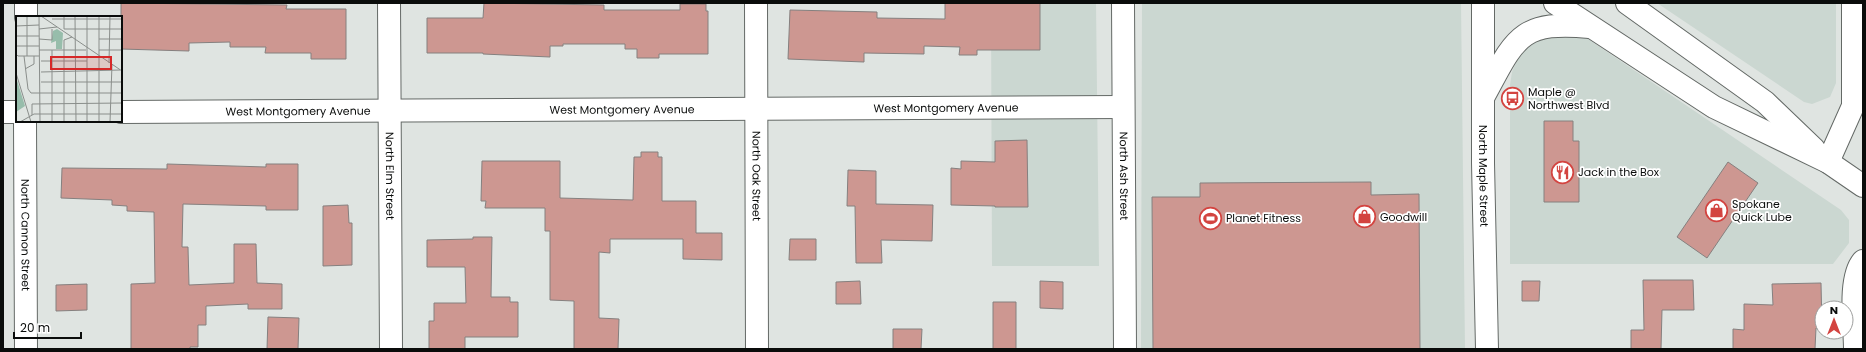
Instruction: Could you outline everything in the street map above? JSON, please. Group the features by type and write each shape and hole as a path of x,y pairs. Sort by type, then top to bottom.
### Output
{"street":[{"path":"26,3 26,16"},
{"name":"North Elm Street","path":"389,3 391,349"},
{"name":"North Oak Street","path":"756,3 757,349"},
{"name":"North Ash Street","path":"1123,3 1125,349"},
{"name":"North Maple Street","path":"1484,3 1482,98 1487,349"},
{"path":"1555,3 1714,107 1828,162 1863,186"},
{"path":"1628,3 1765,102 1828,162"},
{"path":"1828,162 1858,106 1853,3"},
{"path":"1482,98 1510,49 1521,37 1539,29 1555,25 1591,27"},
{"name":"West Montgomery Avenue","path":"122,112 1123,107"},
{"path":"3,112 16,112"},
{"name":"North Cannon Street","path":"25,122 26,349"},
{"path":"1855,349 1854,297 1856,275 1863,261"}],"shaded area":[{"path":"991,3 1096,3 1099,266 992,266"},
{"path":"1142,3 1461,3 1465,349 1141,349"},
{"path":"1657,3 1836,3 1836,83 1830,97 1812,104 1804,102"},
{"path":"1545,35 1585,37 1841,210 1849,220 1849,243 1833,264 1510,264 1510,85 1512,72 1522,49"}],"building":[{"path":"121,3 287,5 286,9 346,9 346,59 311,59 311,53 265,53 266,47 230,47 230,42 189,43 189,51 122,49"},
{"path":"484,3 604,5 604,10 680,10 680,4 706,4 706,11 708,11 708,54 659,54 659,58 637,58 637,49 625,49 625,44 563,44 563,46 550,46 550,57 483,53 427,53 427,18 483,18"},
{"path":"945,3 1040,3 1040,50 977,50 977,55 959,55 960,47 924,46 924,54 864,53 864,62 788,59 790,10 877,12 877,18 945,19"},
{"name":"Jack in the Box","path":"1544,121 1573,121 1573,141 1579,141 1579,202 1544,202"},
{"path":"1027,140 1028,207 951,205 951,168 961,169 961,161 995,162 995,141"},
{"path":"641,152 658,152 658,157 662,157 662,201 696,201 696,233 722,233 722,260 683,259 683,239 610,239 610,253 599,252 599,318 619,319 618,349 574,349 574,301 550,300 550,231 545,231 545,208 485,208 486,201 481,201 482,161 560,161 560,198 633,200 634,157 641,157"},
{"name":"Spokane Quick Lube","path":"1728,162 1758,183 1707,258 1677,237"},
{"path":"167,164 266,167 266,164 298,164 298,210 266,210 266,206 183,204 182,247 188,247 189,285 234,283 234,244 256,244 257,283 282,284 282,309 248,309 248,304 206,306 206,325 198,325 198,347 190,347 190,349 131,349 131,284 155,283 154,212 127,211 127,206 112,205 112,200 61,198 62,168 167,169"},
{"path":"848,170 876,171 876,204 933,205 932,241 881,240 882,263 856,263 855,206 847,206"},
{"path":"1371,182 1371,195 1419,194 1420,349 1153,349 1152,197 1200,197 1200,183"},
{"path":"348,205 349,223 352,223 352,265 323,266 323,206"},
{"path":"473,237 492,237 491,297 510,297 510,302 518,302 518,337 465,337 465,349 429,349 429,321 434,321 434,303 466,303 465,267 427,267 427,240 473,239"},
{"path":"790,239 816,239 816,260 789,260"},
{"path":"1643,280 1693,280 1694,310 1662,310 1661,349 1631,349 1631,330 1644,330"},
{"path":"860,281 861,304 836,304 836,282"},
{"path":"1040,281 1063,282 1063,309 1040,308"},
{"path":"1522,281 1540,281 1539,301 1522,301"},
{"path":"1821,283 1821,300 1814,300 1815,349 1733,349 1733,329 1744,330 1744,304 1773,305 1772,284"},
{"path":"87,284 87,310 56,311 56,285"},
{"path":"993,302 1016,302 1016,349 993,349"},
{"path":"268,317 299,318 298,349 267,349"},
{"path":"893,329 922,329 921,349 893,349"}],"place":[{"name":"Maple @ Northwest Blvd","path":"1512,98"},
{"name":"Jack in the Box","path":"1562,172"},
{"name":"Spokane Quick Lube","path":"1717,210"},
{"name":"Goodwill","path":"1365,217"},
{"name":"Planet Fitness","path":"1211,218"}]}
